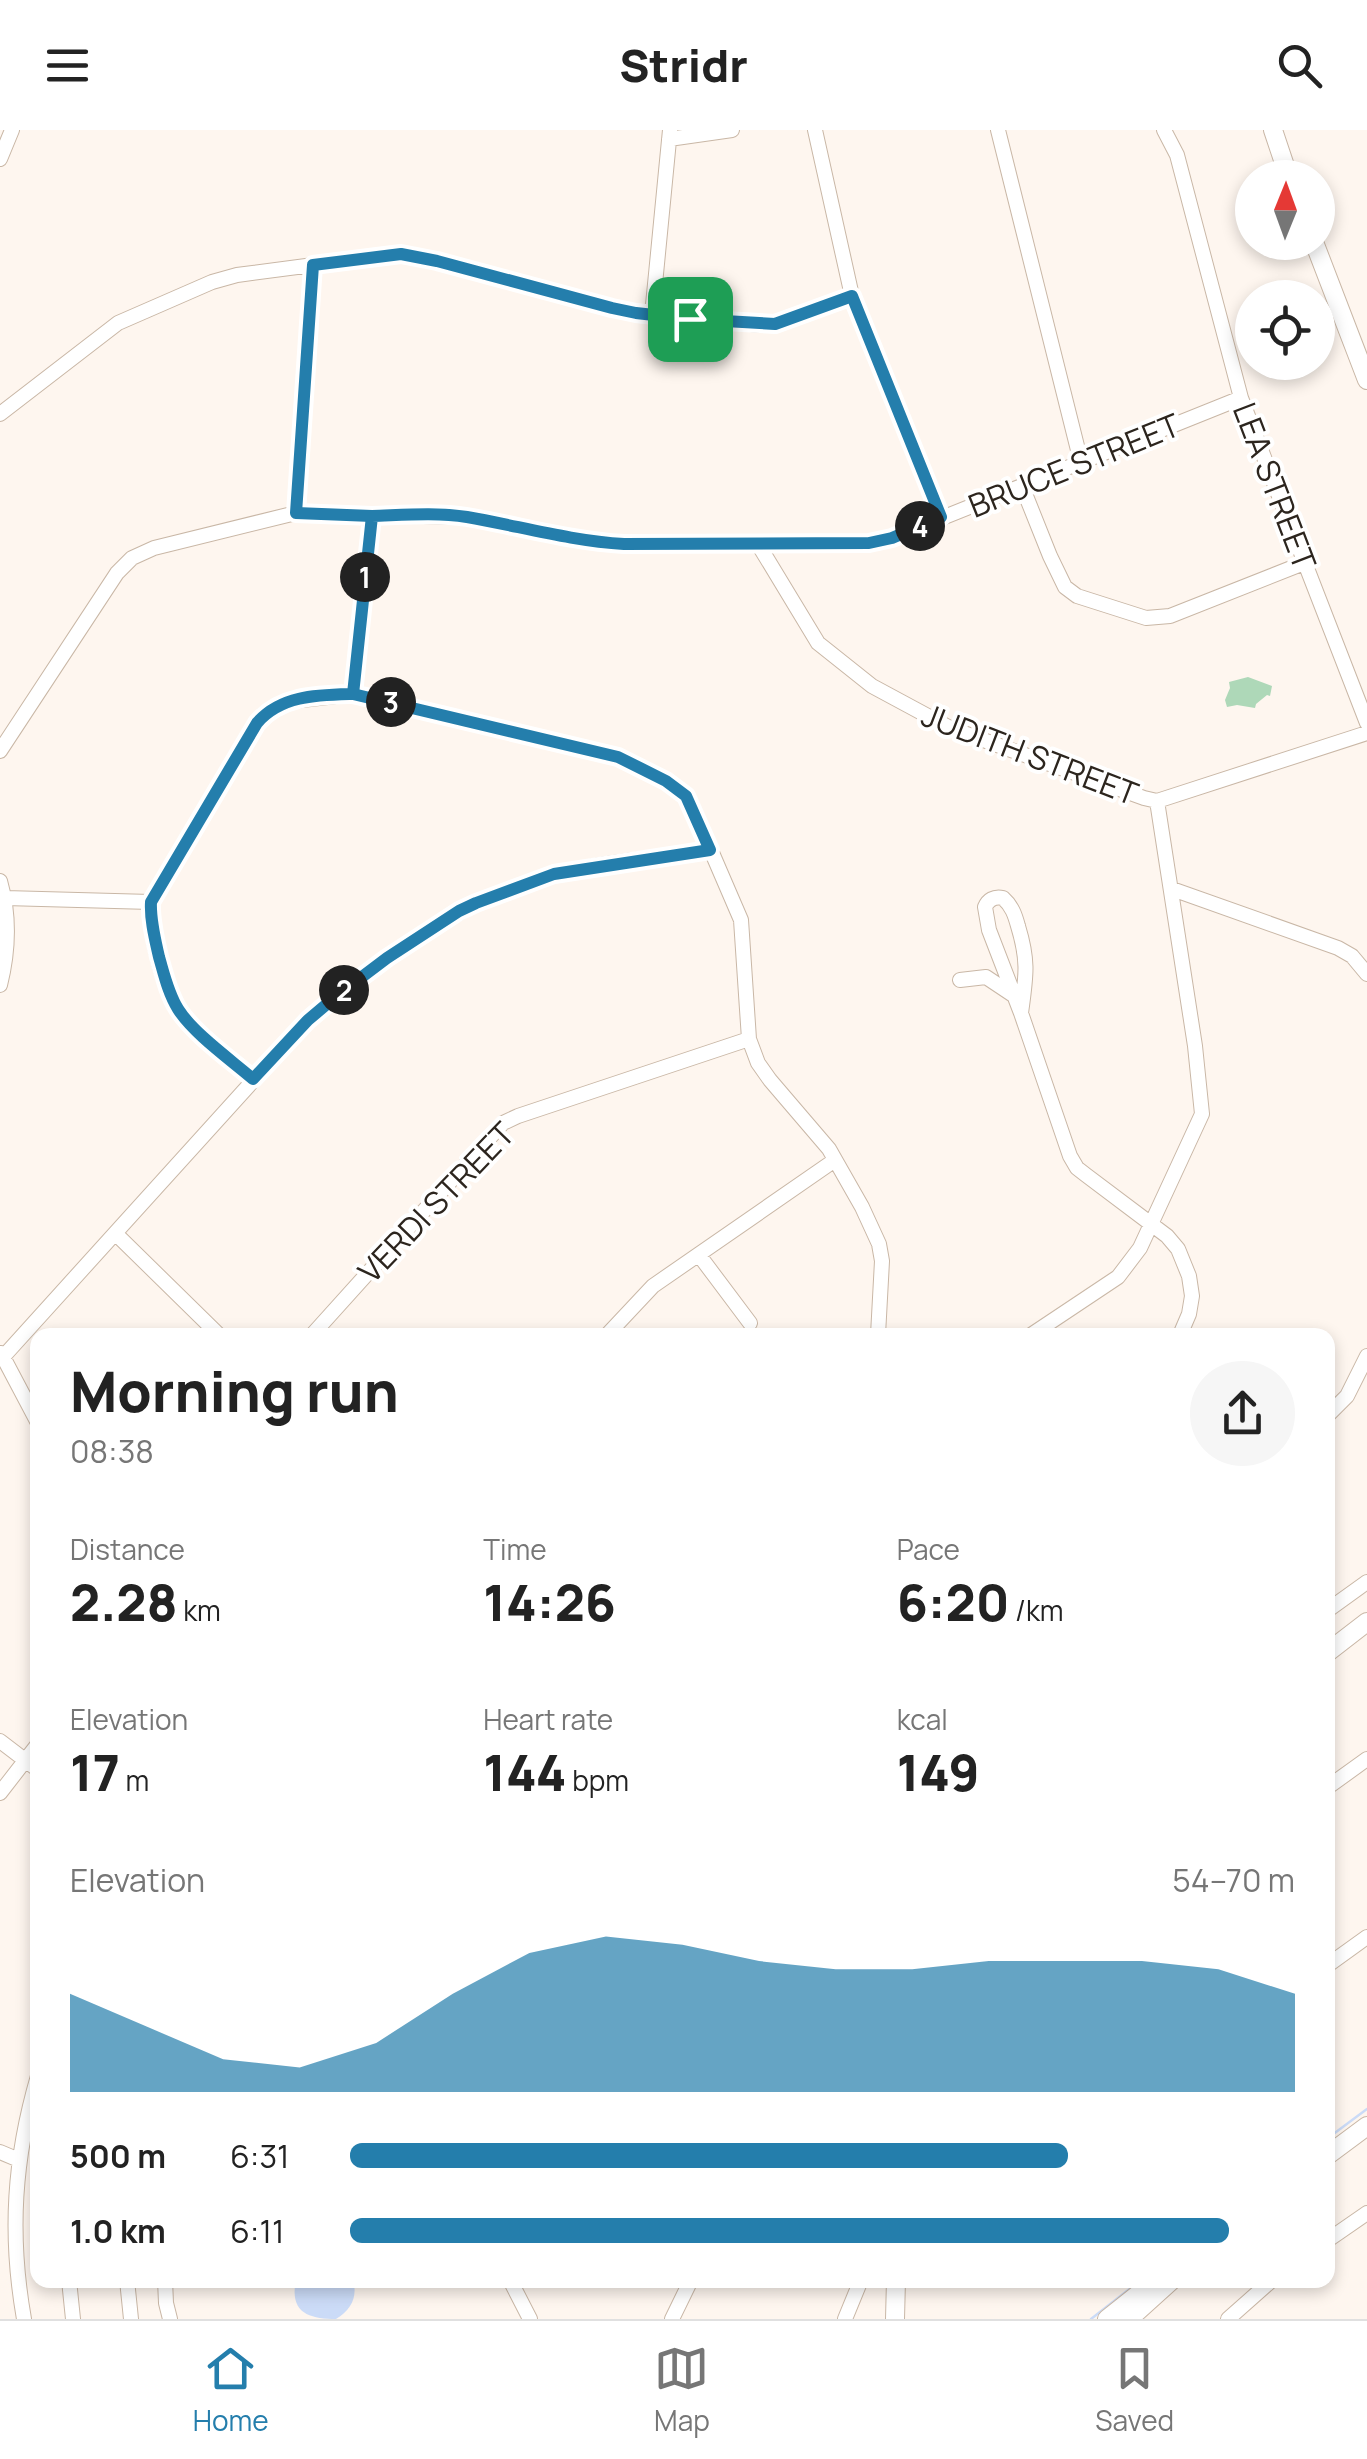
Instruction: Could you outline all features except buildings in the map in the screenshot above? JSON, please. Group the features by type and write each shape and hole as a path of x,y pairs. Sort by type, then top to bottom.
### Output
{"main road":[{"path":"1273,130 1283,160"},
{"path":"1321,260 1367,380"},
{"path":"1335,1647 1367,1622"},
{"path":"1335,2149 1367,2126"},
{"path":"895,2319 899,2288"},
{"path":"901,2288 903,2319"},
{"path":"1106,2319 1146,2288"},
{"path":"1129,2319 1163,2288"}],"street":[{"path":"0,159 12,130"},
{"path":"652,315 669,134 732,130"},
{"path":"815,130 852,296 941,517"},
{"path":"998,130 1081,462"},
{"name":"LEA STREET","path":"1164,130 1177,155 1241,398 1367,722"},
{"path":"0,414 108,330 138,313 225,278 274,269 401,254 612,308 769,324 852,296"},
{"path":"296,513 313,265"},
{"name":"BRUCE STREET","path":"0,750 117,573 132,558 154,548 296,513 465,517 606,543 869,543 892,538 1241,398"},
{"path":"1022,486 1065,587 1076,596 1146,618 1170,616 1304,563"},
{"path":"353,694 372,516"},
{"name":"JUDITH STREET","path":"758,544 818,643 872,686 950,728 1132,794 1158,801 1367,733"},
{"path":"253,1079 185,1019 175,1005 150,915 151,902 264,714 284,702 353,694 618,757 666,781 686,796 742,927 749,1039 763,1072 823,1140 879,1244 882,1260 878,1328"},
{"path":"1042,1328 1118,1278 1133,1260 1202,1114 1196,1046 1158,801"},
{"path":"30,1408 2,1354 308,1020 334,998 387,958 476,903 554,874 710,850"},
{"path":"0,881 8,935 0,984"},
{"path":"1172,888 1338,948 1352,956 1367,974"},
{"path":"5,898 151,902"},
{"path":"1021,1013 1026,951 1011,906 1003,898 996,898 986,904 986,918 1073,1162 1176,1244 1191,1284 1190,1308 1183,1328"},
{"path":"960,980 986,976 1014,996"},
{"name":"VERDI STREET","path":"318,1328 504,1124 749,1039"},
{"path":"613,1328 652,1286 835,1160"},
{"path":"116,1234 212,1328"},
{"path":"699,1255 750,1323"},
{"path":"1335,1409 1347,1396 1367,1356"},
{"path":"1335,1605 1367,1582"},
{"path":"0,1741 30,1764"},
{"path":"1335,1782 1367,1759"},
{"path":"0,1793 30,1766"},
{"path":"1335,1960 1367,1938"},
{"path":"24,2319 14,2221 19,2160 30,2124"},
{"path":"0,2152 19,2160"},
{"path":"1335,2235 1367,2212"},
{"path":"70,2288 73,2319"},
{"path":"129,2288 131,2319"},
{"path":"165,2288 170,2319"},
{"path":"514,2288 530,2319"},
{"path":"672,2319 687,2288"},
{"path":"845,2319 858,2288"},
{"path":"1228,2319 1263,2288"}],"green space":[{"path":"1248,677 1272,686 1270,696 1255,708 1227,707 1229,682"}],"water":[{"path":"354,2288 355,2292 346,2312 336,2319 303,2312 295,2291"}],"waterway":[{"path":"1335,2133 1367,2109"},
{"path":"1091,2319 1131,2288"}],"route":[{"path":"690,319 612,308 401,254 313,265 296,513 372,516 353,694 284,702 264,714 151,902 150,915 175,1005 185,1019 253,1079 334,998 459,911 554,874 710,850 686,796 639,766 598,751 353,694 362,605 372,516 465,517 624,544 869,543 892,538 941,517 852,296 775,324 690,319"}]}
